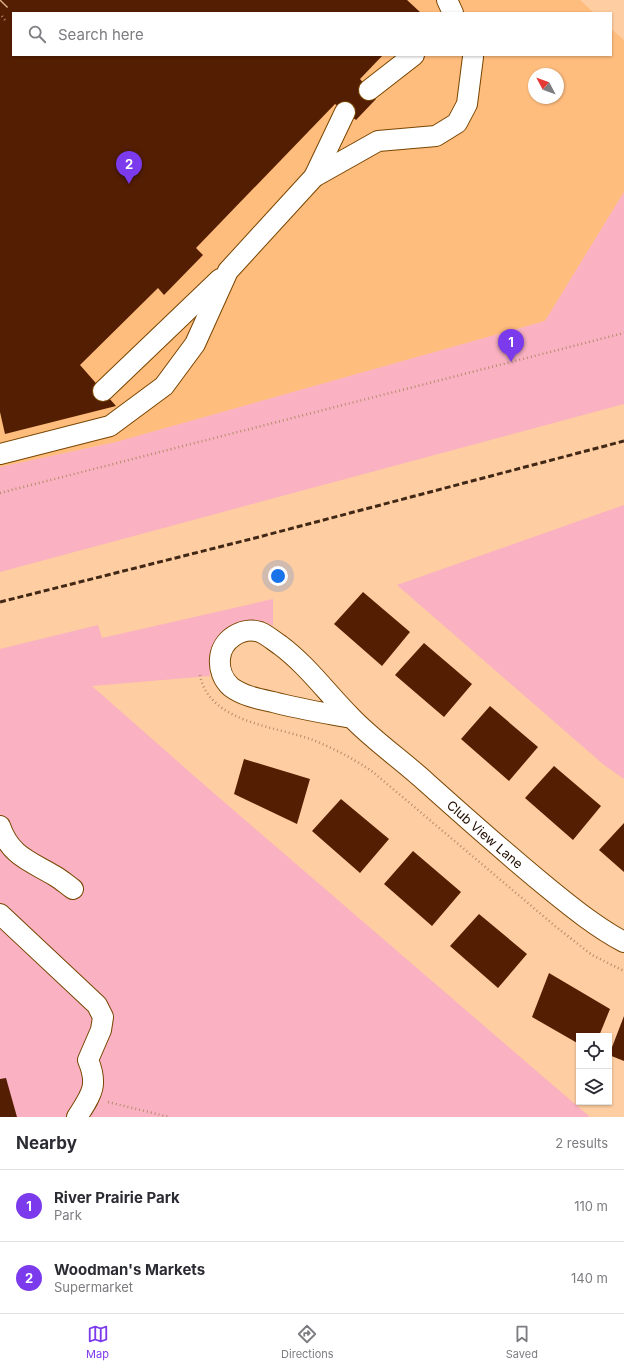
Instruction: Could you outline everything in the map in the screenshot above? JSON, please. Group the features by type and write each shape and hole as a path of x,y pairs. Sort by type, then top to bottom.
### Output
{"street":[{"path":"447,0 453,12"},
{"path":"369,90 413,56"},
{"path":"314,177 378,141 436,136 457,123 467,104 472,56"},
{"path":"103,391 228,271 314,177 345,112"},
{"path":"0,454 110,426 164,386 195,344 228,271"},
{"name":"Club View Lane","path":"352,718 305,710 259,699 232,687 225,680 220,670 220,658 224,646 231,637 244,631 258,632 268,637 292,654 352,718 521,866 605,932 624,942"},
{"path":"0,826 8,844 16,853 28,862 56,877 73,889"},
{"path":"0,914 97,1005 103,1017 101,1030 88,1060 93,1072 94,1084 90,1097 77,1117"}],"path":[{"path":"2,16 5,20"},
{"path":"0,493 624,333"},
{"path":"200,674 202,686 214,702 236,717 313,740 353,758 373,772 555,926 592,955 624,971"},
{"path":"90,1097 169,1117"}],"shaded area":[{"path":"0,0 580,0 593,12 12,12 12,56 612,56 612,30 624,40 624,192 545,321 116,442 0,467"},
{"path":"624,192 624,404 0,572 0,467 116,442 545,321"},
{"path":"624,505 624,779 604,765 397,585"},
{"path":"273,599 273,626 265,622 256,621 212,650 209,661 210,676 92,686 209,789 590,1117 0,1117 0,649 98,625 102,638"}],"building":[{"path":"0,0 407,0 420,12 12,12 12,56 382,56 360,79 376,99 356,120 335,104 196,248 203,255 164,295 158,288 80,365 116,406 5,434 0,412"},
{"path":"363,592 410,632 382,666 334,624"},
{"path":"424,643 472,684 444,717 395,675"},
{"path":"490,706 538,747 509,781 461,739"},
{"path":"244,759 310,779 297,824 234,794"},
{"path":"554,766 601,806 573,840 525,798"},
{"path":"341,799 389,839 360,873 312,831"},
{"path":"624,823 624,872 599,850"},
{"path":"413,851 461,892 432,926 384,884"},
{"path":"479,914 527,954 498,988 450,946"},
{"path":"549,973 610,1009 600,1033 576,1033 576,1042 532,1017"},
{"path":"624,1016 624,1061 612,1056 612,1047"},
{"path":"6,1078 17,1117 0,1117 0,1079"}],"railway":[{"path":"0,602 255,538 624,441"}],"place":[{"name":"Woodman's Markets","path":"129,184"},
{"name":"River Prairie Park","path":"511,362"}]}
